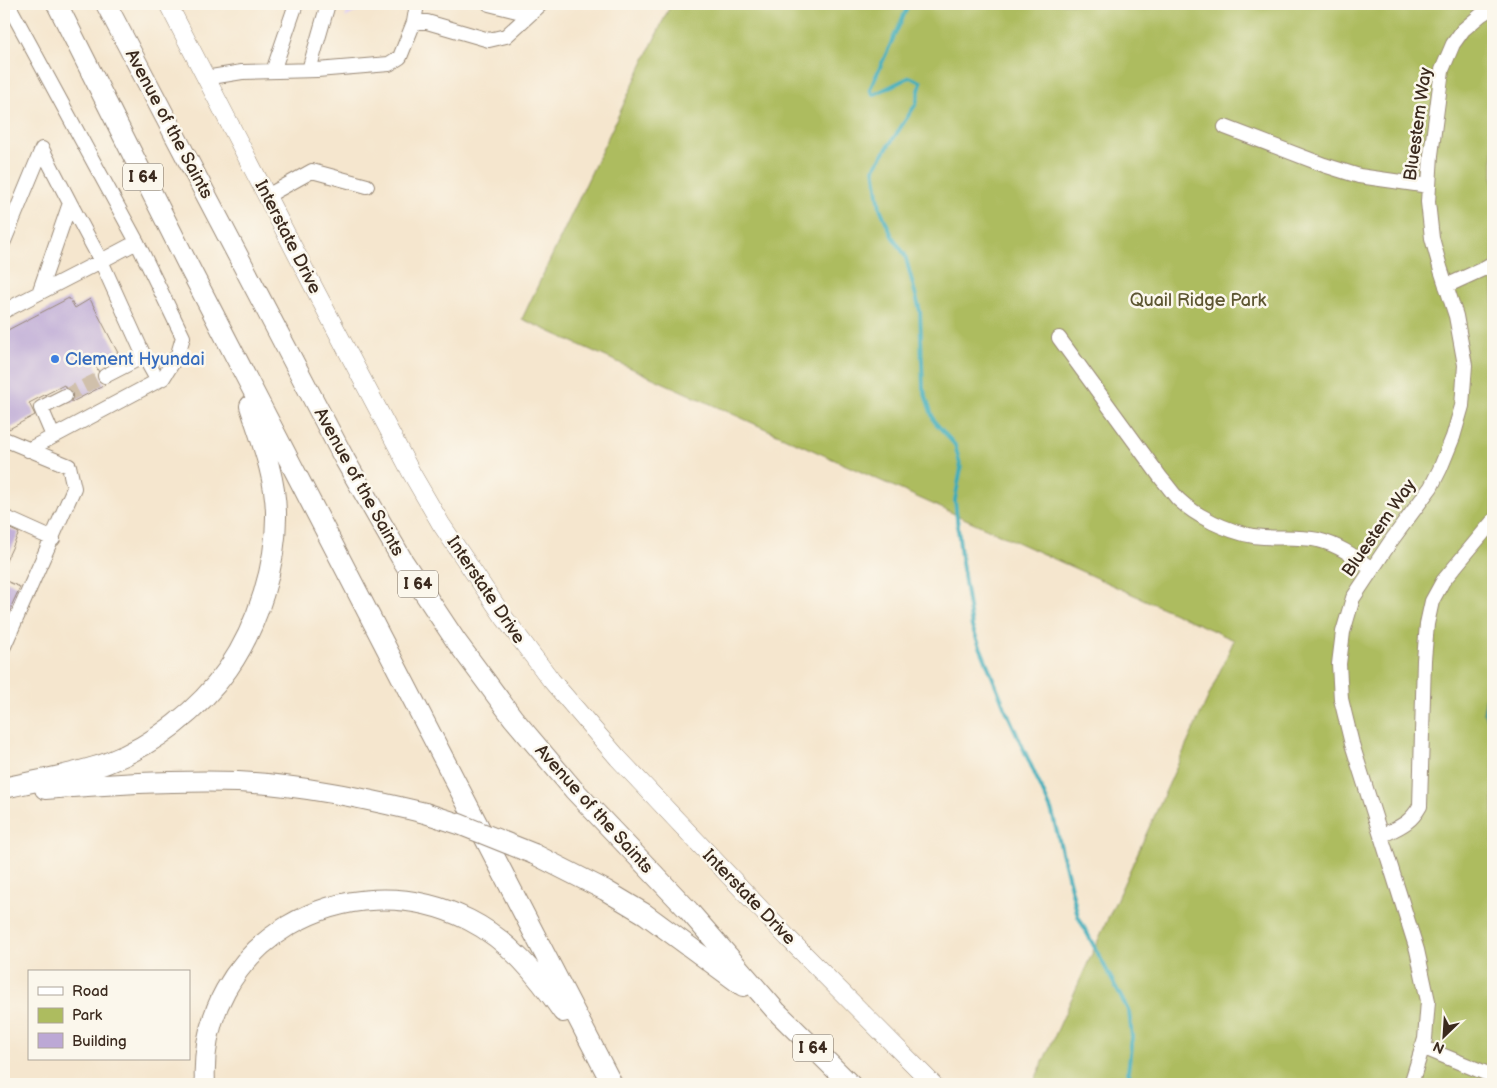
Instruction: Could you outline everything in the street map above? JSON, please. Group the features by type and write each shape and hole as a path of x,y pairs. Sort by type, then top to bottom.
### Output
{"highway":[{"name":"I 64","path":"57,4 231,349 610,1080"},
{"name":"Avenue of the Saints","path":"106,4 345,460 384,529 430,602 484,680 543,754 606,824 689,911 776,1012 850,1084"},
{"path":"4,788 107,763 139,747 172,725 204,698 228,668 246,637 262,600 274,550 276,511 271,469 231,349"},
{"path":"4,792 146,782 239,782 334,793 425,814 459,824 534,854 605,890 645,914 776,1012"},
{"path":"205,1084 206,1053 216,1010 228,987 248,959 276,934 315,912 335,904 380,898 403,899 425,903 446,910 470,920 513,951 548,990 610,1080"}],"main road":[{"name":"Interstate Drive","path":"168,4 379,414 426,500 531,655 580,715 655,798 788,938 933,1084"}],"street":[{"path":"8,4 137,242 183,337 178,354 163,378 28,450"},
{"path":"272,72 296,4"},
{"path":"309,70 328,4"},
{"path":"205,78 242,72 309,70 389,64 400,57 414,22 417,4"},
{"path":"489,4 518,11 527,4"},
{"path":"414,22 426,22 489,40 506,36 541,4"},
{"name":"Bluestem Way","path":"1411,1084 1425,1039 1428,1001 1417,950 1352,744 1341,699 1339,664 1343,632 1353,598 1431,487 1453,437 1462,406 1465,365 1456,316 1432,238 1428,202 1431,155 1442,70 1453,44 1463,30 1493,7"},
{"path":"1225,126 1324,165 1360,176 1429,186"},
{"path":"4,241 42,149 101,261 144,356 158,381"},
{"path":"267,196 312,171 367,186"},
{"path":"39,293 70,203"},
{"path":"4,311 137,242"},
{"path":"1446,286 1493,263"},
{"path":"1059,338 1179,499 1202,516 1226,528 1254,536 1320,540 1347,551 1372,569"},
{"path":"105,376 144,356"},
{"path":"54,436 41,408 66,396"},
{"path":"4,439 70,466 74,488 4,646"},
{"path":"4,517 53,539"},
{"path":"1381,836 1414,817 1420,806 1424,660 1427,624 1432,601 1443,580 1493,521"},
{"path":"1422,1047 1493,1076"}],"shaded area":[{"path":"350,4 379,4 376,13 362,9 345,18"}],"green space":[{"name":"Quail Ridge Park","path":"671,4 1493,4 1493,1084 1033,1084 1234,640 522,319"}],"water":[{"path":"1493,684 1493,731 1483,713 1487,689"}],"building":[{"name":"Clement Hyundai","path":"69,298 75,308 90,299 118,353 95,364 105,385 72,402 64,385 29,403 35,415 9,429 4,418 4,332"},
{"path":"4,526 19,533 5,563 4,562"},
{"path":"4,580 20,587 4,622"}],"waterway":[{"path":"909,4 870,89 873,95 910,77 921,82 916,104 874,168 880,208 892,236 905,255 920,311 923,388 934,421 955,445 961,468 955,500 972,627 1005,708 1052,812 1078,916 1129,1012 1132,1037 1128,1072 1135,1084"}],"tunnel":[{"path":"65,396 105,376"}],"place":[{"name":"Clement Hyundai","path":"55,359"}]}
